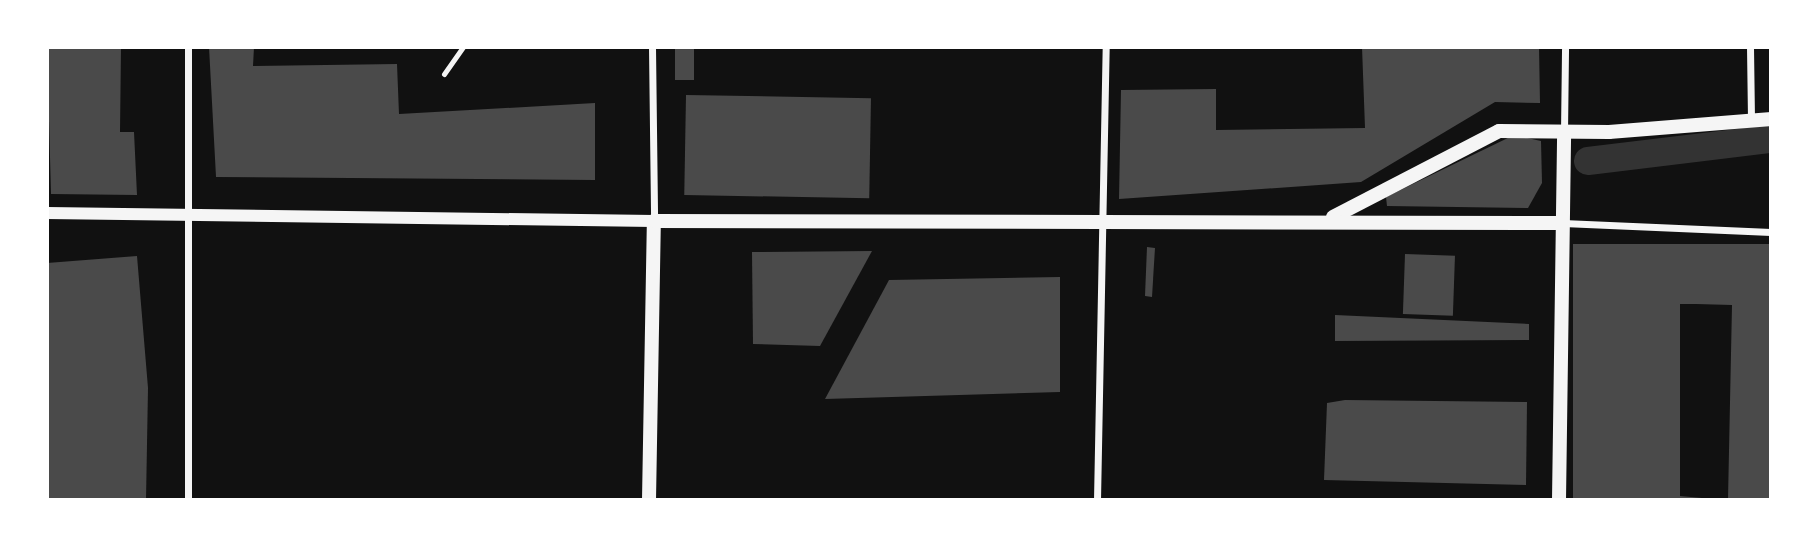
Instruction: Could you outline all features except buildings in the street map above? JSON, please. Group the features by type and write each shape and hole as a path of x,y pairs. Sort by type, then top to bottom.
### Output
{"main road":[{"path":"1332,218 1499,131 1564,132 1771,119"},
{"path":"1559,500 1564,132"},
{"path":"649,500 654,221 1332,218 1563,223"}],"street":[{"path":"188,47 188,500"},
{"path":"47,213 654,221 652,47"},
{"path":"1097,500 1106,47"},
{"path":"1564,132 1565,47"},
{"path":"1749,47 1751,121"},
{"path":"1563,223 1771,232"}],"lane":[{"path":"444,74 463,47"}],"waterway":[{"path":"1588,161 1771,139"}]}
